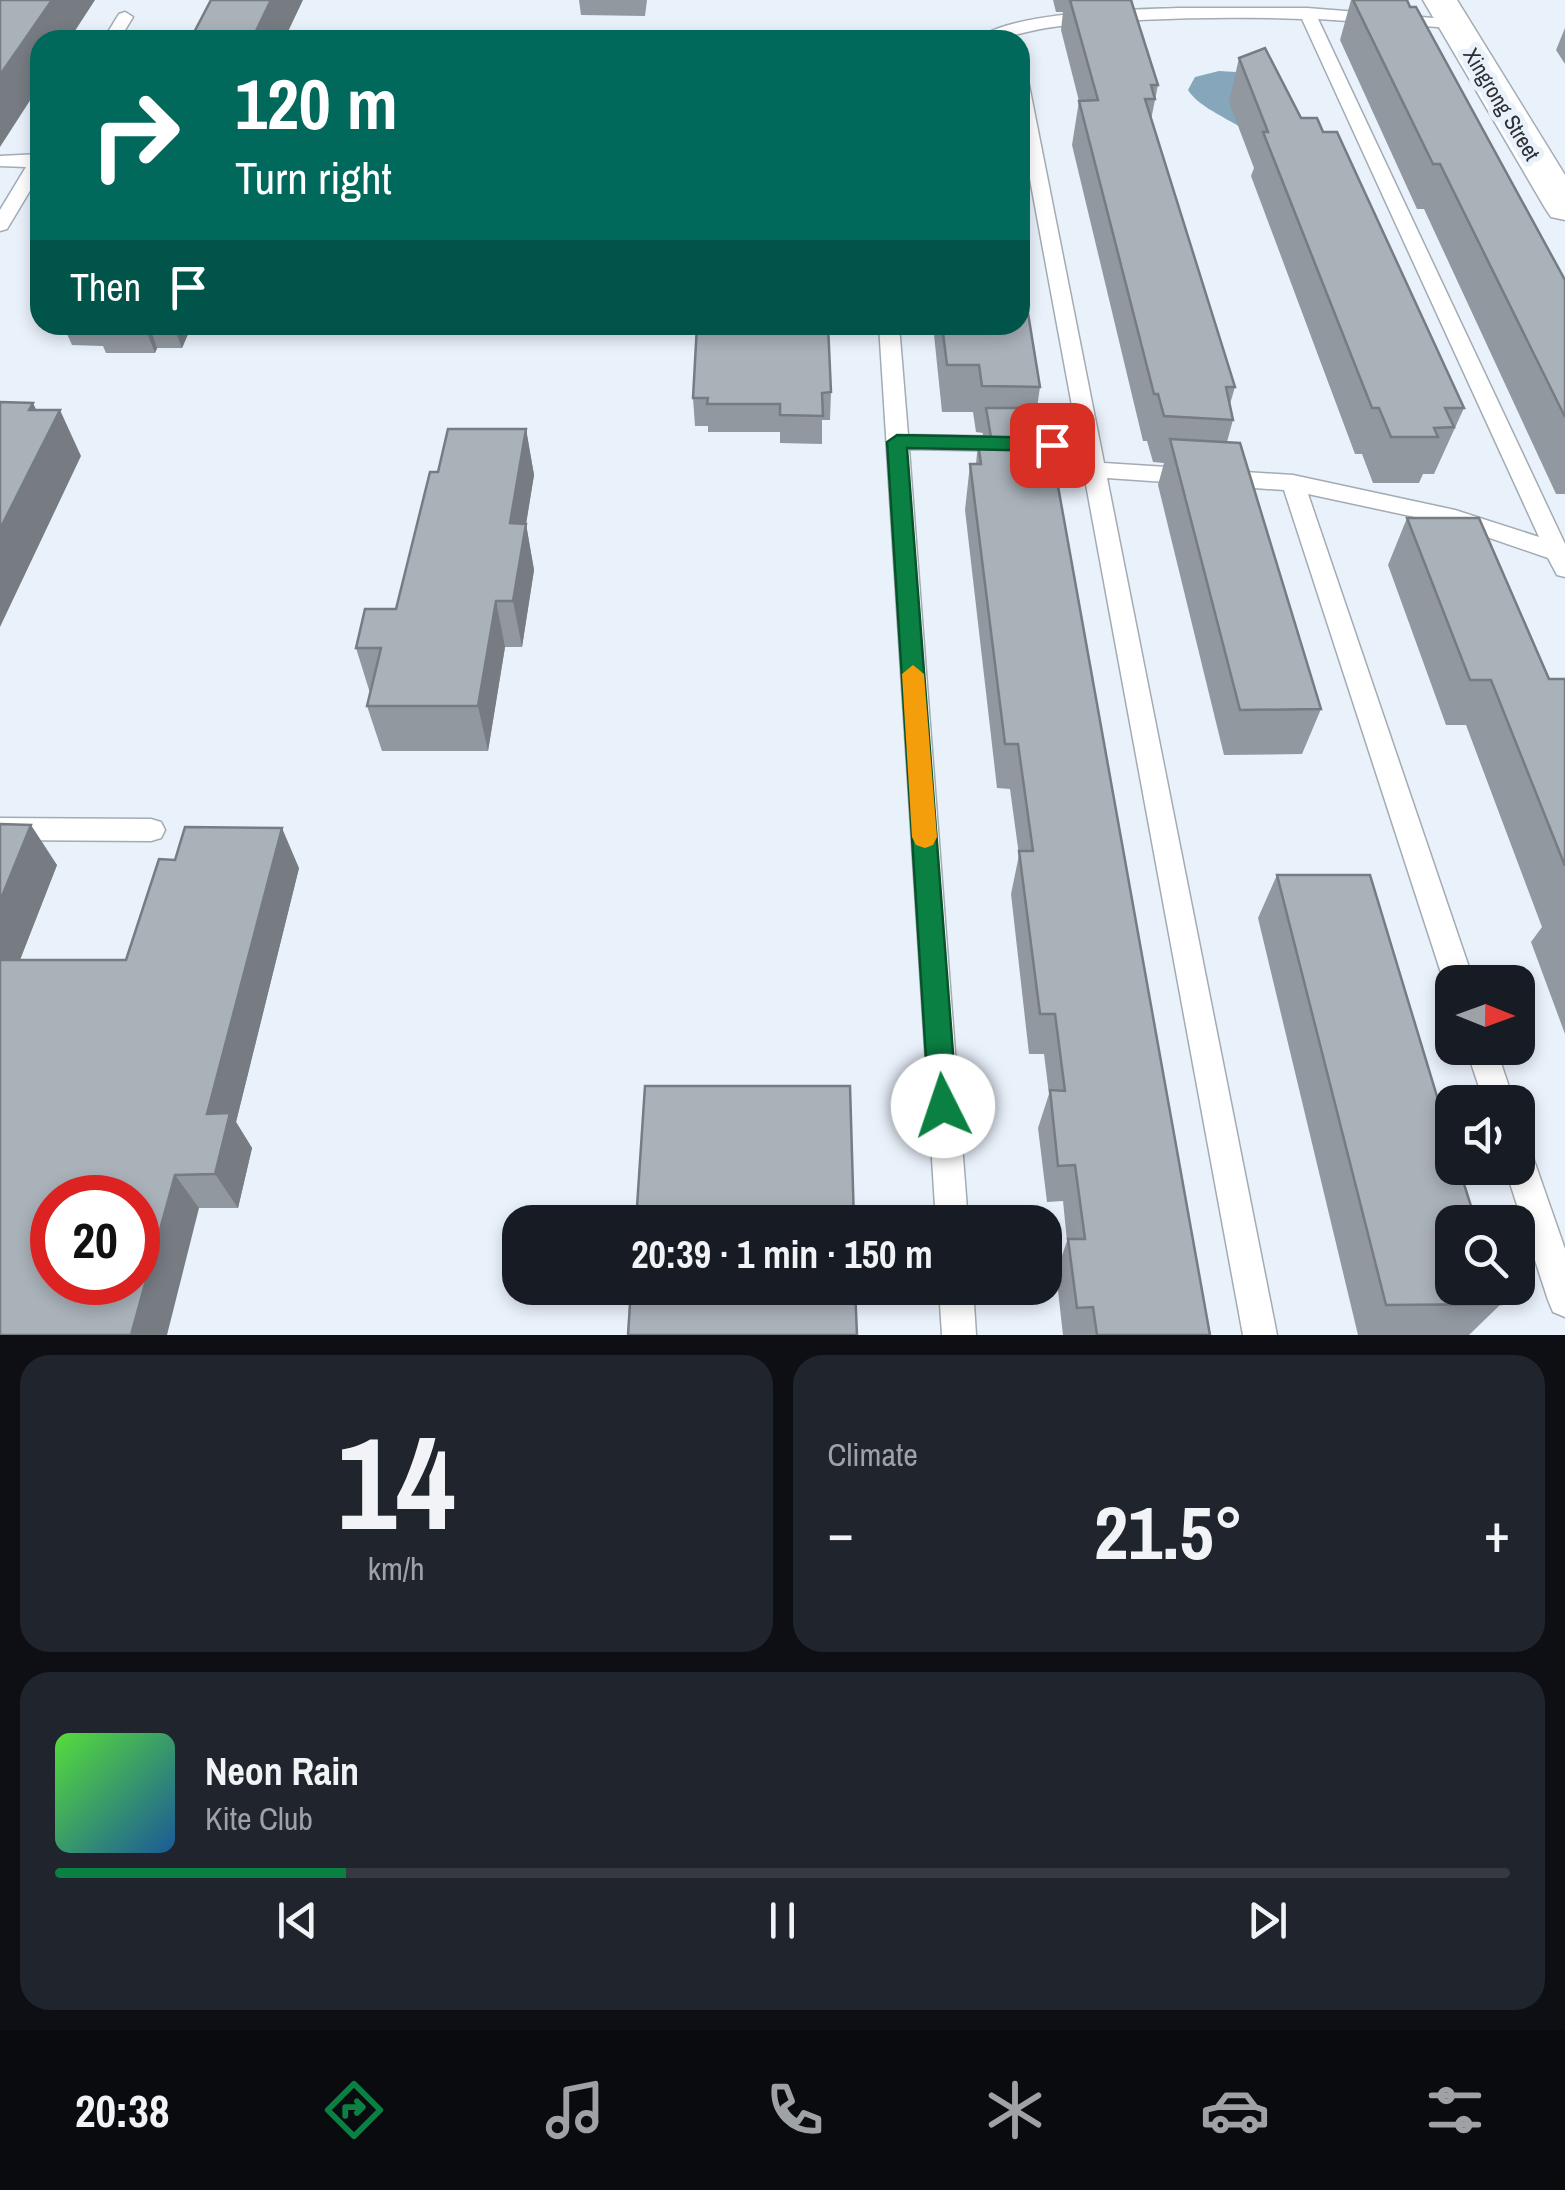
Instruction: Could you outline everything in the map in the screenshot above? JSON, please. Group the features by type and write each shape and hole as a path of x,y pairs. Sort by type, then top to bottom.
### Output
{"street":[{"name":"Xingrong Street","path":"1446,11 1565,208"}],"lane":[{"path":"1030,30 1126,15 1446,11"},
{"path":"1307,13 1561,561"},
{"path":"118,30 125,17"},
{"path":"1030,132 1260,1335"},
{"path":"0,161 30,160"},
{"path":"0,225 30,175"},
{"path":"889,335 951,1205"},
{"path":"897,442 1093,458 1293,483 1455,518 1561,561"},
{"path":"1293,483 1453,965"},
{"path":"0,830 151,830"},
{"path":"1527,1185 1565,1300"},
{"path":"957,1305 960,1335"}],"water":[{"path":"1219,71 1236,72 1252,135 1200,103 1188,90 1195,77"}],"building":[{"path":"0,0 52,0 30,30 0,75"},
{"path":"211,0 271,0 256,30 195,30"},
{"path":"1070,0 1131,0 1158,85 1151,85 1155,99 1145,99 1235,387 1226,387 1233,420 1164,416 1158,394 1154,394 1079,101 1098,100"},
{"path":"1353,0 1407,0 1410,7 1416,7 1565,280 1565,417 1440,164 1433,164"},
{"path":"1265,48 1301,118 1317,118 1323,132 1337,132 1464,408 1445,408 1454,427 1434,428 1438,437 1391,437 1379,408 1372,408 1263,132 1268,132 1239,58"},
{"path":"1030,325 1040,387 982,386 979,365 947,365 943,335 1030,335"},
{"path":"696,335 828,335 831,392 822,393 823,416 780,415 780,404 707,404 708,398 693,398"},
{"path":"0,402 33,403 29,410 60,410 0,529"},
{"path":"986,408 1044,408 1210,1335 1097,1335 1093,1307 1077,1308 1068,1239 1085,1239 1075,1165 1058,1166 1050,1090 1065,1091 1055,1014 1040,1014 1019,851 1033,851 1018,744 1005,744 970,464 981,464 978,443 992,443"},
{"path":"448,429 526,429 510,523 526,524 513,601 496,601 478,706 367,706 381,648 356,648 365,609 396,609 430,472 438,472"},
{"path":"1170,439 1240,443 1321,709 1240,710"},
{"path":"1407,518 1479,518 1549,679 1565,679 1565,866 1491,680 1470,680"},
{"path":"0,824 31,825 0,901"},
{"path":"185,827 282,828 207,1114 230,1113 215,1174 175,1175 160,1230 160,1175 30,1175 30,1305 139,1305 131,1335 0,1335 0,960 126,960 159,859 175,860"},
{"path":"1277,875 1370,875 1435,1090 1435,1185 1464,1185 1471,1205 1435,1205 1435,1305 1386,1305"},
{"path":"645,1086 850,1086 854,1205 637,1205"},
{"path":"630,1305 856,1305 857,1335 628,1335"}],"slow traffic":[{"path":"913,674 925,837"}],"route":[{"path":"943,1106 897,442 1052,445"}]}
